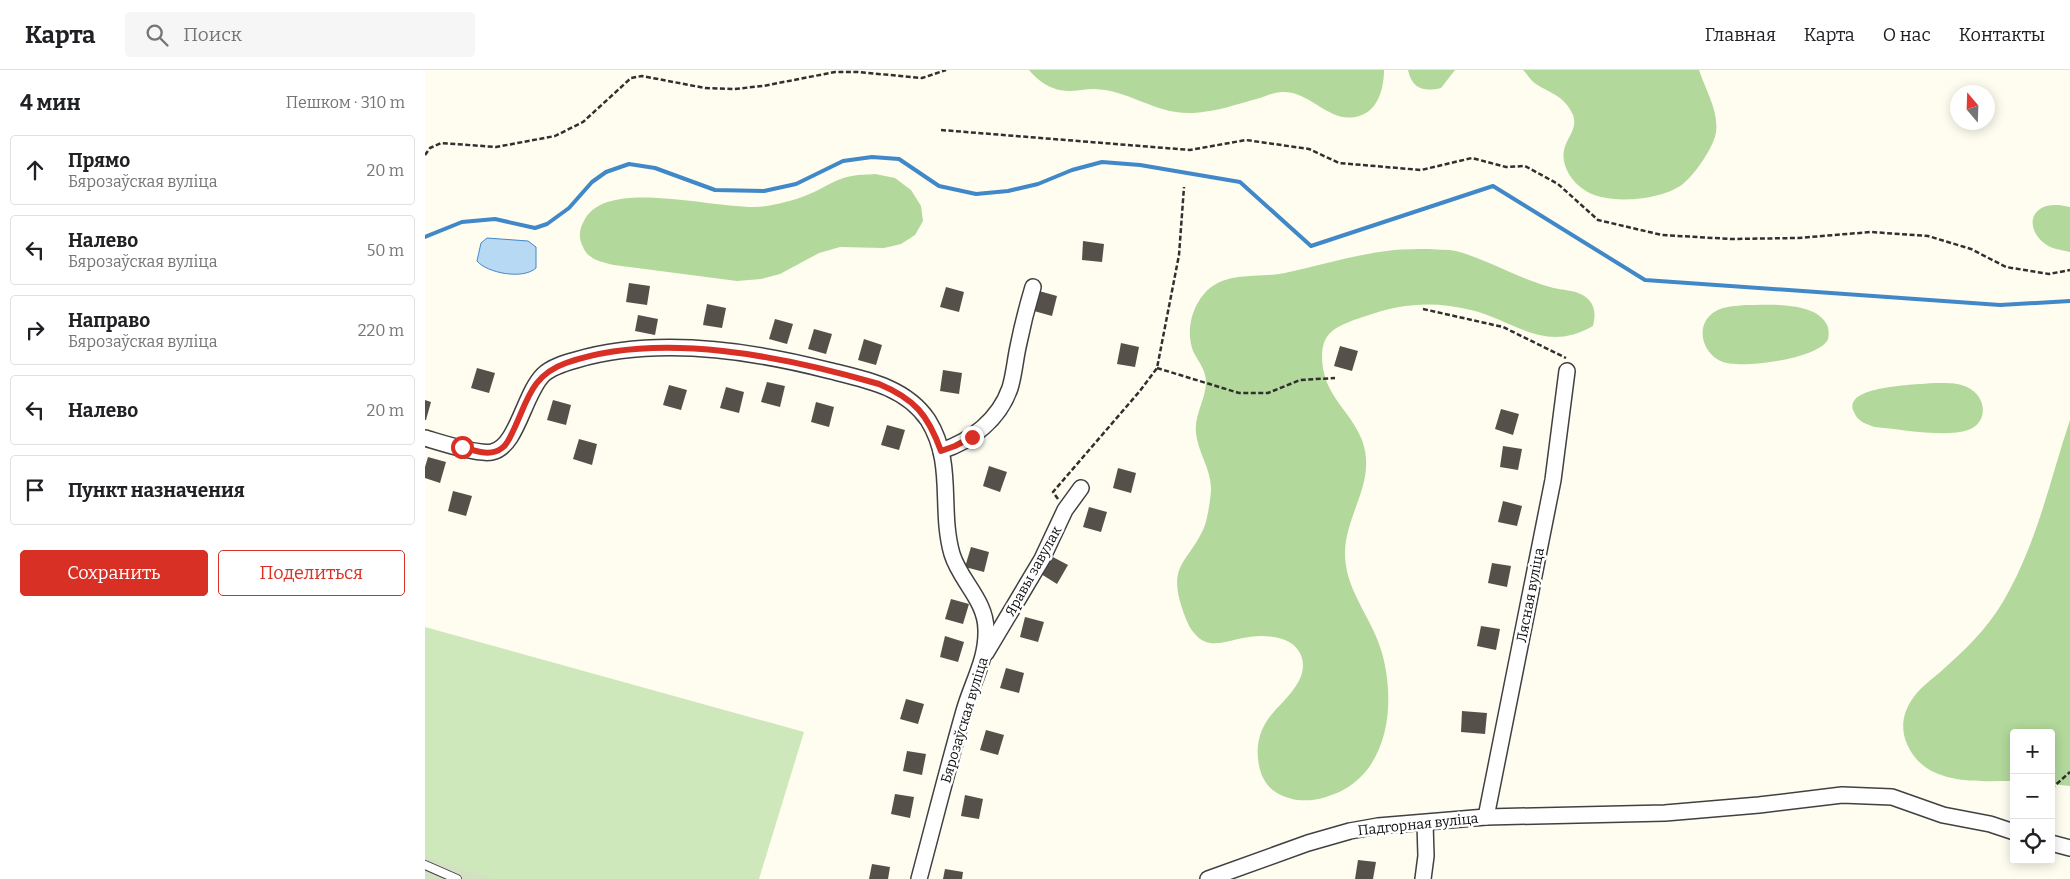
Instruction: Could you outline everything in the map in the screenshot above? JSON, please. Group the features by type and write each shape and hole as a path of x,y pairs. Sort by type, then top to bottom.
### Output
{"street":[{"path":"941,451 972,437 987,424 1005,401 1010,387 1033,287"},
{"name":"Бярозаўская вуліца","path":"425,438 481,452 492,452 503,448 509,440 529,394 545,373 569,362 597,354 623,350 667,348 715,350 761,356 879,384 895,390 922,412 930,424 941,451 946,476 949,540 953,556 961,574 977,599 983,613 986,628 985,654 967,702 919,879"},
{"name":"Лясная вуліца","path":"1486,817 1553,480 1567,371"},
{"name":"Яравы завулак","path":"985,654 1042,559 1065,510 1081,488"},
{"name":"Падгорная вуліца","path":"1208,879 1308,843 1350,831 1378,826 1425,824 1486,817 1665,813 1759,805 1842,795 1892,797 1943,815 1990,824 2010,831"},
{"path":"1423,879 1426,856 1425,824"},
{"path":"2055,844 2070,848"}],"lane":[{"path":"425,866 457,879"}],"path":[{"path":"425,155 430,148 441,143 496,147 555,136 583,122 631,78 642,76 705,88 734,89 763,86 835,72 858,72 922,78 946,70"},
{"path":"941,130 1190,150 1245,140 1309,149 1339,163 1421,170 1472,158 1506,167 1525,166 1558,184 1598,220 1662,235 1731,239 1798,238 1871,232 1928,236 1971,249 2006,267 2049,274 2070,270"},
{"path":"1065,510 1053,492 1139,392 1157,368 1179,255 1184,187"},
{"path":"1423,309 1503,327 1567,358 1567,371"},
{"path":"1157,368 1239,393 1268,394 1300,380 1335,378"},
{"path":"2055,785 2070,772"}],"green space":[{"path":"1029,70 1384,70 1383,84 1375,104 1366,113 1348,118 1329,112 1293,93 1282,92 1218,109 1180,113 1155,107 1107,90 1058,90 1043,83"},
{"path":"1408,70 1455,70 1441,88 1429,90 1416,85 1412,81"},
{"path":"1523,70 1699,70 1715,116 1715,138 1703,160 1693,173 1675,189 1662,194 1634,199 1605,198 1593,194 1575,182 1568,172 1564,161 1565,145 1574,125 1573,115 1566,103 1534,83"},
{"path":"875,174 895,178 911,190 921,206 923,221 915,235 901,244 884,248 840,247 819,253 780,274 761,279 737,281 614,265 592,258 585,251 580,240 580,230 585,219 598,206 618,199 642,197 748,207 767,206 803,197 847,177"},
{"path":"2059,205 2070,207 2070,252 2047,245 2040,240 2034,231 2033,222 2036,213 2047,206"},
{"path":"1429,249 1456,251 1538,283 1581,294 1593,306 1593,326 1576,334 1560,337 1545,336 1531,333 1471,310 1432,304 1406,306 1381,311 1343,324 1326,338 1322,356 1326,381 1337,401 1357,429 1366,457 1366,473 1352,518 1345,549 1346,566 1357,599 1374,631 1382,653 1388,696 1387,718 1383,739 1375,758 1363,774 1347,788 1314,800 1289,798 1273,791 1263,778 1258,760 1258,749 1259,739 1265,724 1290,694 1301,677 1303,668 1299,652 1296,647 1288,642 1270,636 1248,637 1217,643 1206,642 1200,639 1189,626 1178,595 1177,582 1179,572 1205,525 1211,491 1211,483 1196,433 1206,378 1191,344 1191,321 1196,307 1204,294 1212,286 1231,278 1274,275 1380,252"},
{"path":"1746,305 1791,306 1813,312 1821,317 1827,325 1828,339 1822,346 1811,352 1779,361 1746,364 1723,362 1715,358 1705,346 1703,330 1705,323 1709,316 1719,309"},
{"path":"1933,383 1959,384 1974,391 1982,403 1983,409 1980,422 1975,427 1959,432 1922,432 1875,427 1865,424 1854,412 1853,403 1859,396 1869,391"},
{"path":"2070,420 2070,786 2055,784 2055,729 2010,729 2010,781 1968,780 1939,774 1926,768 1915,758 1907,744 1903,726 1905,714 1913,698 1975,639 2003,602 2028,550"},
{"path":"425,627 804,732 759,879 425,879"},
{"path":"425,857 492,879 425,879"}],"water":[{"path":"487,238 528,241 536,247 536,268 523,274 514,274 497,272 482,265 477,261 481,243"}],"building":[{"path":"1083,241 1104,244 1102,262 1082,260"},
{"path":"629,283 650,286 647,305 626,302"},
{"path":"946,287 964,292 959,312 940,307"},
{"path":"1039,291 1057,296 1052,316 1034,311"},
{"path":"707,304 726,308 722,328 703,325"},
{"path":"638,315 658,319 655,335 635,331"},
{"path":"775,319 793,324 787,344 769,339"},
{"path":"814,329 832,334 826,354 808,349"},
{"path":"864,339 882,345 876,365 858,360"},
{"path":"1121,343 1139,347 1135,367 1117,364"},
{"path":"1340,346 1358,351 1352,371 1334,366"},
{"path":"477,368 495,373 489,393 471,388"},
{"path":"943,370 962,373 959,394 940,391"},
{"path":"767,382 785,386 780,407 761,402"},
{"path":"669,385 687,390 681,410 663,405"},
{"path":"726,387 744,392 739,413 720,408"},
{"path":"425,400 431,402 426,420 425,420"},
{"path":"553,400 571,405 566,425 547,420"},
{"path":"816,402 834,407 829,427 811,422"},
{"path":"1501,409 1519,414 1513,435 1495,429"},
{"path":"887,425 905,430 899,450 881,445"},
{"path":"579,439 597,444 592,465 573,459"},
{"path":"1503,446 1522,449 1518,470 1500,467"},
{"path":"428,457 446,462 440,483 425,478 425,467"},
{"path":"989,466 1007,472 1000,492 983,486"},
{"path":"1118,468 1136,473 1131,493 1113,488"},
{"path":"453,491 472,496 466,516 448,511"},
{"path":"1503,501 1522,506 1517,526 1498,522"},
{"path":"1089,507 1107,512 1101,532 1083,527"},
{"path":"971,547 989,552 984,572 965,567"},
{"path":"1051,556 1068,565 1057,584 1041,574"},
{"path":"1492,563 1511,566 1507,587 1488,583"},
{"path":"951,599 969,604 963,624 945,619"},
{"path":"1025,617 1044,622 1038,642 1020,637"},
{"path":"1481,626 1500,629 1496,650 1477,646"},
{"path":"945,636 964,642 958,662 940,657"},
{"path":"1006,668 1024,673 1019,693 1000,688"},
{"path":"906,699 924,704 918,724 900,719"},
{"path":"1462,711 1487,713 1485,734 1461,732"},
{"path":"986,730 1004,735 998,755 980,750"},
{"path":"907,751 926,754 922,775 903,771"},
{"path":"895,794 914,797 910,818 891,814"},
{"path":"965,795 983,799 979,819 961,816"},
{"path":"1358,860 1376,862 1373,879 1355,879"},
{"path":"872,864 890,867 888,879 869,879"},
{"path":"945,869 963,872 962,879 943,879"}],"waterway":[{"path":"425,237 462,222 495,219 535,228 547,224 569,208 592,182 606,172 629,164 655,168 715,190 764,191 796,184 843,161 872,157 899,159 939,186 976,194 1008,191 1038,184 1072,170 1102,162 1140,165 1240,182 1311,246 1493,186 1645,280 2000,305 2070,301"}],"route":[{"path":"462,447 481,452 492,452 503,448 516,426 529,394 545,373 556,367 597,354 623,350 667,348 715,350 761,356 861,378 895,390 922,412 930,424 941,451 972,437"}]}
